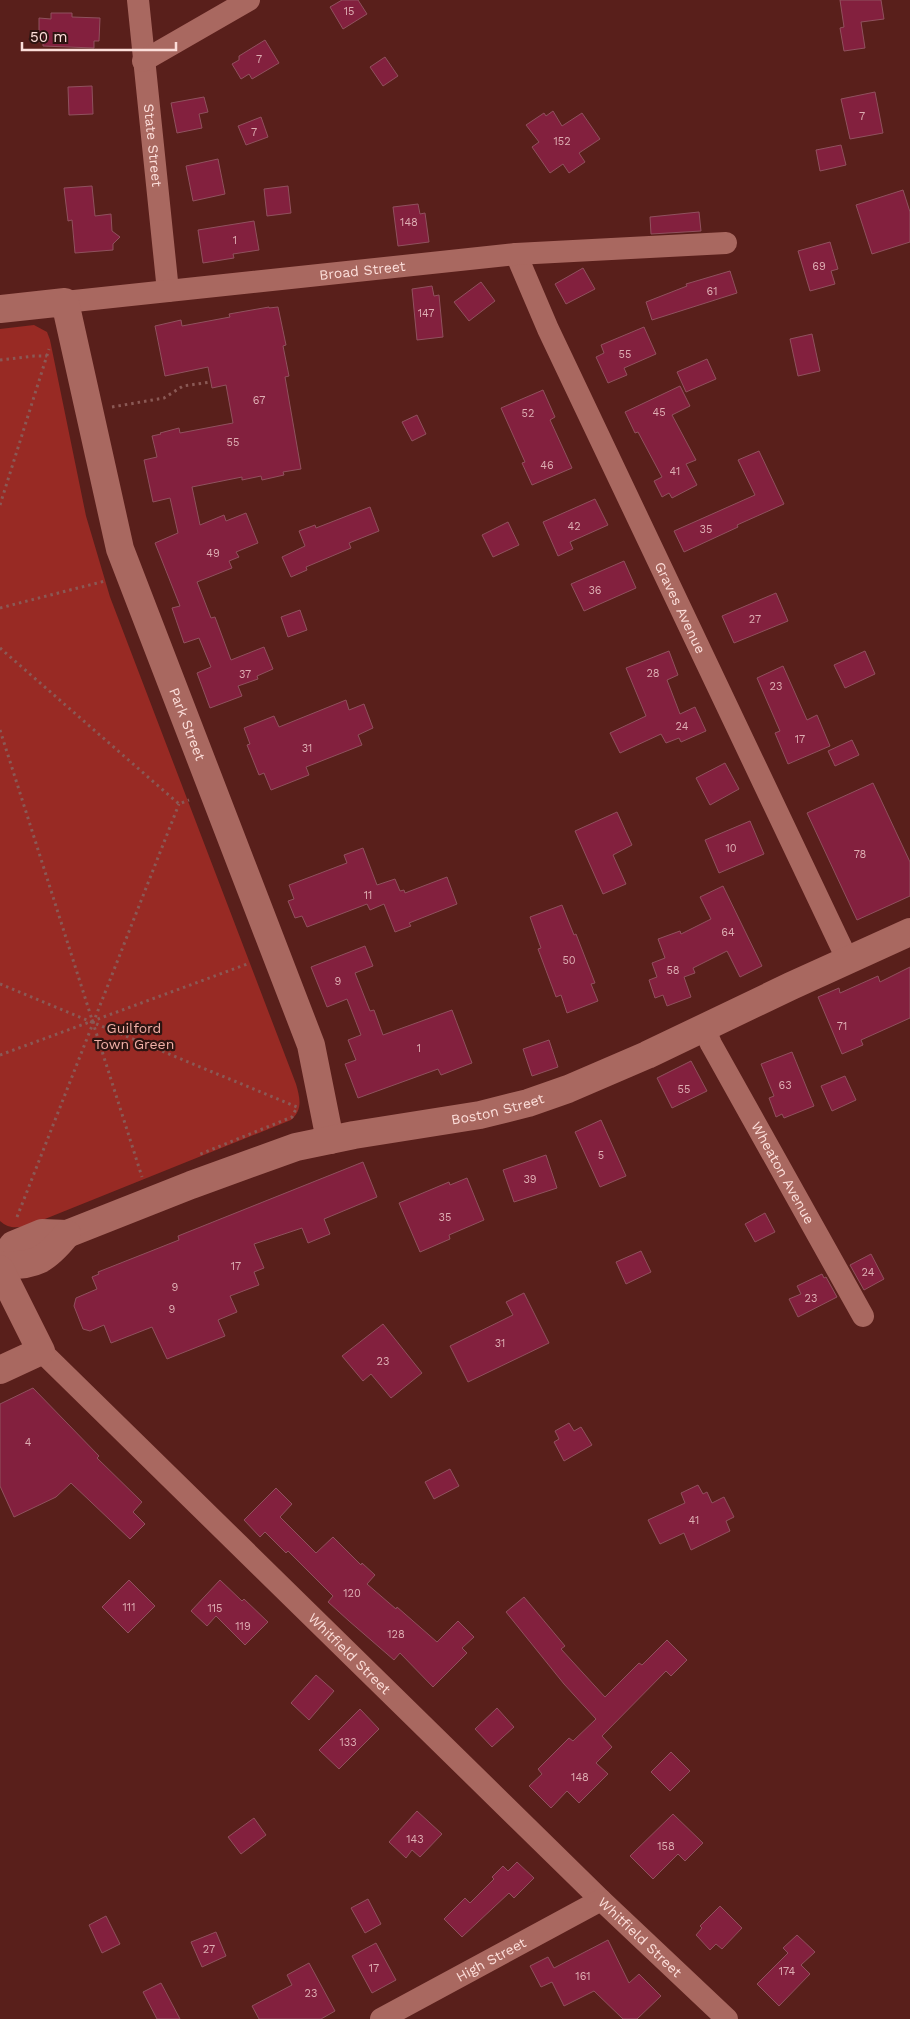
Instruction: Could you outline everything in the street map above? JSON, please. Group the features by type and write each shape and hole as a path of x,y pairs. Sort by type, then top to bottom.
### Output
{"main road":[{"name":"Broad Street","path":"0,309 65,302"},
{"name":"Park Street","path":"65,302 120,549 311,1045 330,1140"},
{"name":"Boston Street","path":"0,1263 22,1266 51,1254 67,1234 239,1167 296,1147 480,1115 528,1103 568,1090 910,932"},
{"name":"Whitfield Street","path":"0,1269 41,1352"},
{"path":"0,1370 41,1352"}],"street":[{"name":"State Street","path":"138,0 168,291"},
{"path":"143,61 249,0"},
{"name":"Broad Street","path":"65,302 516,254 726,243"},
{"name":"Graves Avenue","path":"516,254 548,329 848,961"},
{"name":"Wheaton Avenue","path":"704,1028 711,1044 863,1316"},
{"name":"Whitfield Street","path":"41,1352 601,1900 727,2019"},
{"name":"High Street","path":"381,2019 601,1900"}],"path":[{"path":"0,505 50,349"},
{"path":"0,360 47,356"},
{"path":"89,411 143,403 164,398 183,386 211,382"},
{"path":"0,608 105,581"},
{"path":"0,648 179,804"},
{"path":"0,730 142,1177"},
{"path":"17,1218 92,1022 179,804 189,800"},
{"path":"0,1055 250,963"},
{"path":"0,984 298,1107"}],"green space":[{"name":"Guilford Town Green","path":"34,325 47,332 50,340 86,516 110,597 296,1084 300,1104 295,1116 291,1120 35,1223 12,1227 0,1221 0,329"}],"building":[{"path":"342,0 358,0 367,14 343,29 330,7"},
{"path":"840,0 881,0 884,19 861,22 865,48 844,51 840,28 844,27"},
{"path":"51,13 72,13 72,17 100,18 99,41 94,41 94,48 43,46 43,42 39,42 39,18 51,19"},
{"path":"265,40 279,63 252,79 249,74 241,79 232,64 239,60 239,56"},
{"path":"385,57 398,76 383,86 370,67"},
{"path":"92,86 93,114 69,115 68,87"},
{"path":"875,92 883,133 850,139 841,99"},
{"path":"204,97 208,112 199,114 202,128 177,133 171,103"},
{"path":"553,111 562,126 582,113 600,139 579,153 585,162 569,173 563,164 550,173 532,147 539,142 526,125 544,113 546,116"},
{"path":"261,117 268,137 246,145 238,126"},
{"path":"841,145 846,165 820,171 816,150"},
{"path":"218,159 225,194 193,201 186,166"},
{"path":"92,186 95,216 111,214 112,231 120,237 113,244 113,250 75,253 72,220 68,221 64,188"},
{"path":"288,186 291,213 267,216 264,189"},
{"path":"903,190 910,212 910,242 872,254 856,205"},
{"path":"418,204 420,214 425,213 429,242 398,246 393,207"},
{"path":"699,212 701,231 651,234 650,217"},
{"path":"254,221 259,250 233,254 234,258 203,263 198,230"},
{"path":"830,242 838,269 831,271 835,284 810,291 798,251"},
{"path":"583,268 595,289 566,304 555,284"},
{"path":"730,271 737,293 652,320 646,302 687,286 686,284"},
{"path":"481,282 495,301 469,321 454,302"},
{"path":"432,286 434,296 439,295 443,337 417,340 412,289"},
{"path":"278,307 286,345 283,346 289,376 285,377 301,469 283,472 284,475 262,480 261,476 242,480 242,477 192,487 200,525 224,515 226,521 246,513 258,543 236,552 239,557 229,561 232,568 197,582 211,618 215,617 231,660 264,647 273,669 257,676 258,679 238,686 242,696 210,708 197,673 211,667 199,638 184,643 172,608 180,606 155,543 178,533 170,498 153,502 144,460 157,457 152,436 179,428 180,433 233,423 226,385 212,388 208,367 165,376 155,326 181,320 182,326 230,317 229,314"},
{"path":"644,327 656,354 624,368 627,375 608,383 596,357 604,353 601,345"},
{"path":"812,334 820,371 798,376 790,339"},
{"path":"707,359 716,379 686,392 677,372"},
{"path":"680,386 690,406 672,415 696,460 686,464 697,485 672,498 669,493 662,497 654,481 662,477 638,432 635,433 625,412"},
{"path":"543,390 555,417 550,420 572,468 532,485 522,463 525,462 501,408"},
{"path":"417,415 426,434 412,441 402,422"},
{"path":"759,451 784,504 684,552 674,531 755,495 738,460"},
{"path":"595,499 608,525 570,542 573,549 558,556 543,522"},
{"path":"370,507 379,531 349,543 351,548 306,567 307,570 291,577 282,557 305,546 299,531 315,525 316,528"},
{"path":"508,522 519,545 493,557 482,535"},
{"path":"624,561 636,588 584,611 571,584"},
{"path":"776,593 788,621 734,643 722,616"},
{"path":"300,610 307,630 288,637 281,617"},
{"path":"669,651 678,675 667,680 680,714 695,707 706,731 681,742 679,738 666,743 661,734 620,753 610,733 646,716 626,668"},
{"path":"865,651 875,674 845,688 834,665"},
{"path":"783,666 807,720 817,715 830,746 788,764 775,733 780,731 757,678"},
{"path":"346,700 349,710 364,704 373,728 358,735 362,745 306,767 309,775 271,790 264,773 259,775 247,745 250,744 244,728 274,716 279,727"},
{"path":"852,740 859,755 835,766 828,751"},
{"path":"725,763 739,789 710,805 696,778"},
{"path":"873,783 910,862 910,896 857,920 807,813"},
{"path":"617,812 632,845 613,855 626,884 603,894 575,831"},
{"path":"750,821 764,854 719,873 705,840"},
{"path":"363,848 377,885 395,879 400,891 404,890 405,893 447,877 457,904 409,923 411,926 395,932 384,904 370,910 367,904 307,927 302,916 295,918 288,901 294,899 289,885 347,863 344,855"},
{"path":"723,886 762,966 740,977 727,951 693,968 695,973 684,977 691,997 667,1006 663,995 655,998 649,980 657,977 652,963 665,958 658,939 680,931 681,934 711,919 700,897"},
{"path":"562,905 574,935 576,934 595,983 591,984 598,1001 567,1013 561,995 556,997 538,949 541,948 530,917"},
{"path":"365,946 373,966 355,973 370,1011 374,1010 383,1035 452,1010 472,1063 441,1075 438,1069 358,1098 345,1064 356,1060 348,1040 361,1035 347,999 327,1007 311,967"},
{"path":"910,967 910,1018 861,1040 863,1045 842,1054 818,997 839,988 840,993 878,976 880,982"},
{"path":"549,1040 558,1067 532,1076 523,1049"},
{"path":"792,1052 814,1106 784,1118 782,1114 776,1117 769,1098 774,1096 761,1064"},
{"path":"691,1061 707,1091 672,1108 657,1078"},
{"path":"845,1076 856,1100 832,1111 821,1086"},
{"path":"601,1120 626,1176 600,1187 575,1132"},
{"path":"546,1155 557,1188 514,1202 503,1170"},
{"path":"363,1162 377,1197 324,1219 330,1234 308,1243 302,1228 254,1244 264,1268 254,1272 259,1285 230,1296 237,1312 218,1320 225,1336 167,1359 152,1327 111,1343 104,1325 90,1331 83,1329 74,1306 76,1298 97,1289 92,1277 99,1274 98,1272 179,1240 178,1236"},
{"path":"467,1178 484,1220 449,1235 450,1239 420,1252 399,1203 449,1182 450,1185"},
{"path":"765,1213 775,1232 755,1242 745,1224"},
{"path":"641,1251 651,1272 626,1284 616,1262"},
{"path":"871,1254 884,1279 864,1290 850,1265"},
{"path":"822,1274 824,1278 826,1277 837,1297 798,1317 789,1299 801,1294 797,1286"},
{"path":"524,1293 549,1343 468,1382 450,1346 513,1315 506,1302"},
{"path":"383,1324 422,1373 391,1398 371,1374 363,1381 342,1356"},
{"path":"33,1388 99,1456 97,1458 142,1502 133,1512 145,1524 130,1539 71,1483 56,1497 14,1517 0,1486 0,1404"},
{"path":"569,1423 574,1431 581,1427 592,1445 564,1461 554,1442 559,1439 555,1431"},
{"path":"450,1469 459,1486 434,1499 425,1482"},
{"path":"698,1485 703,1494 707,1492 712,1503 724,1497 734,1517 726,1521 730,1531 691,1550 684,1533 660,1544 648,1520 685,1503 681,1493"},
{"path":"276,1488 292,1504 280,1517 316,1553 333,1537 361,1565 362,1563 375,1575 367,1584 437,1642 458,1621 474,1637 462,1648 467,1653 433,1687 400,1653 394,1660 349,1621 328,1602 333,1596 288,1551 286,1553 265,1532 260,1537 244,1520"},
{"path":"129,1580 155,1606 128,1633 102,1607"},
{"path":"220,1580 242,1601 244,1599 268,1622 245,1645 216,1616 207,1626 191,1611"},
{"path":"524,1597 565,1646 561,1649 605,1697 639,1663 642,1665 667,1640 687,1660 671,1676 666,1671 602,1736 612,1747 596,1763 608,1774 579,1803 567,1791 551,1808 529,1786 542,1774 538,1769 569,1738 573,1741 596,1719 564,1684 506,1612"},
{"path":"316,1675 334,1691 309,1720 291,1703"},
{"path":"497,1708 514,1727 492,1747 475,1729"},
{"path":"360,1709 379,1729 339,1769 319,1750"},
{"path":"671,1752 690,1771 670,1791 651,1772"},
{"path":"417,1811 442,1834 420,1857 412,1850 406,1858 389,1842"},
{"path":"673,1814 703,1843 685,1861 678,1854 653,1879 630,1856"},
{"path":"254,1818 266,1835 241,1854 228,1837"},
{"path":"517,1862 534,1878 514,1898 509,1893 462,1937 444,1919 465,1898 470,1903 494,1879 492,1877 503,1866 508,1871"},
{"path":"368,1899 381,1924 365,1933 351,1908"},
{"path":"720,1906 742,1928 722,1949 716,1944 710,1950 696,1935 702,1928 700,1926"},
{"path":"106,1916 120,1944 102,1953 89,1925"},
{"path":"216,1932 226,1956 202,1967 191,1942"},
{"path":"797,1935 815,1952 801,1965 810,1974 779,2006 757,1984 788,1953 783,1948"},
{"path":"608,1940 629,1983 639,1974 661,1996 637,2019 623,2019 594,1991 564,2006 552,1982 541,1987 530,1966 548,1957 554,1968"},
{"path":"376,1943 396,1980 372,1993 352,1956"},
{"path":"309,1963 335,2011 321,2019 259,2019 252,2006 292,1985 287,1975"},
{"path":"161,1983 180,2019 157,2019 143,1992"}]}
